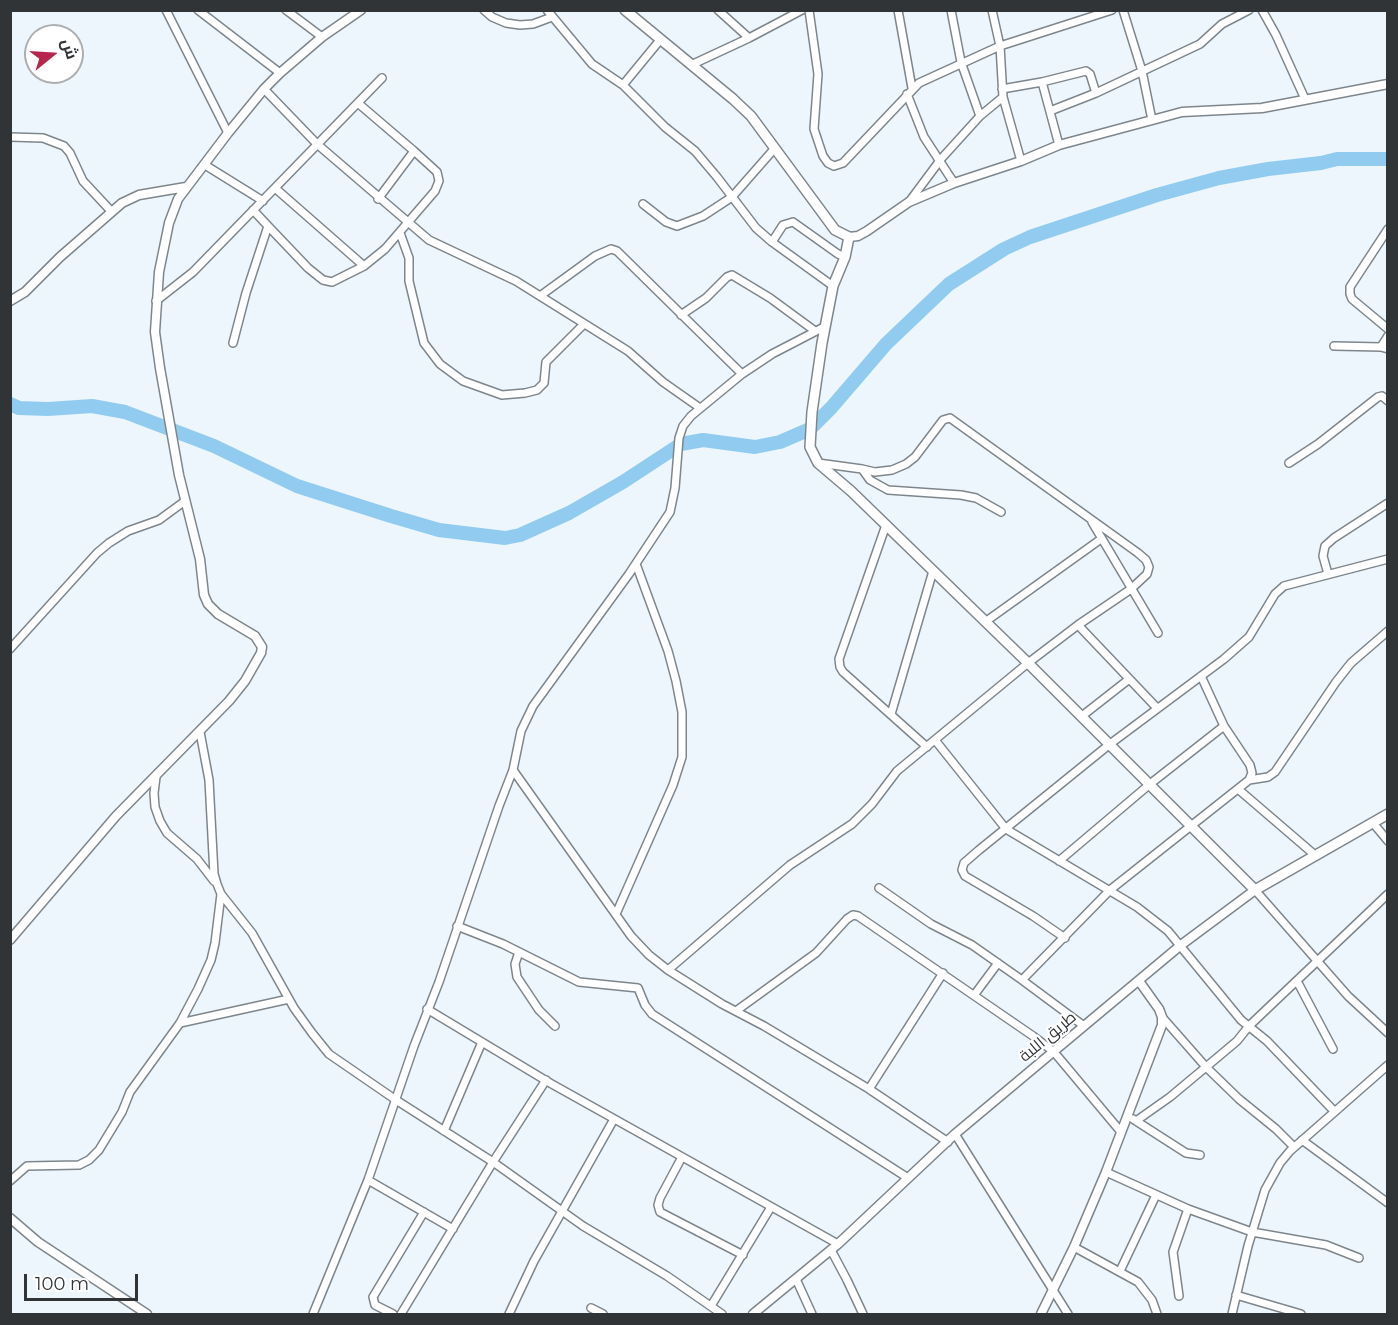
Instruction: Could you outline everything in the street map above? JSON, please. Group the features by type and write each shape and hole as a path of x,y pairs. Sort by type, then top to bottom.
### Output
{"main road":[{"path":"625,10 752,116 835,230 849,237 845,257 819,329 810,447 818,463 851,491 1029,663 1256,890"},
{"name":"طريق اللبة","path":"1256,890 1388,814"}],"street":[{"path":"166,10 228,133"},
{"path":"198,10 280,73"},
{"path":"286,10 322,38"},
{"path":"10,940 116,816 229,701 245,681 261,653 262,646 255,636 218,614 208,604 204,595 200,559 185,501 155,332 159,272 169,223 186,187 264,89 322,38 361,10"},
{"path":"484,10 492,17 506,23 520,25 533,24 552,17"},
{"path":"547,10 592,64 623,85 665,127 695,151 756,228 833,286"},
{"path":"718,10 749,39"},
{"path":"691,65 749,39 802,10"},
{"path":"809,10 818,74 813,129 823,156 830,165 837,166 843,163 919,83 1000,46 1112,10"},
{"path":"898,10 909,91 924,137 954,183"},
{"path":"951,10 962,62 980,116"},
{"path":"992,10 1000,46 1002,98 1021,161"},
{"path":"1123,10 1142,71 1152,120"},
{"path":"1050,111 1096,93 1200,44 1222,24 1249,10"},
{"path":"1262,10 1305,99"},
{"path":"623,85 660,40"},
{"path":"1002,89 1086,71 1090,74 1096,93"},
{"path":"156,301 193,272 382,78"},
{"path":"1042,82 1059,146"},
{"path":"849,237 858,236 867,231 909,202 954,183 1059,146 1182,112 1262,108 1388,84"},
{"path":"264,89 317,144 408,224 437,245 494,270 628,351 663,382 700,408"},
{"path":"909,202 939,161 980,116 1002,98"},
{"path":"253,210 308,268 323,280 332,282 380,254 408,224 435,190 439,181 435,168 359,104"},
{"path":"10,137 43,138 64,146 70,153 83,181 111,211"},
{"path":"644,204 666,222 676,226 703,216 732,197 775,147"},
{"path":"378,199 414,151"},
{"path":"205,165 263,201"},
{"path":"10,301 25,292 111,211 131,198 186,187"},
{"path":"275,188 363,266"},
{"path":"772,242 783,225 794,222 845,257"},
{"path":"233,343 246,293 268,226"},
{"path":"1388,229 1350,286 1350,294 1352,299 1388,329"},
{"path":"400,233 409,258 409,281 424,343 440,364 463,381 502,395 537,390 544,383 546,362 585,324"},
{"path":"540,296 596,256 611,249 617,251 742,374"},
{"path":"314,1314 369,1180 427,1009 439,982 513,770 521,730 533,706 636,564 670,512 675,488 679,438 683,426 700,408 713,400 742,374 772,354 819,329 732,275 727,277 706,298 681,315"},
{"path":"1334,346 1384,348 1388,336"},
{"path":"1289,463 1318,444 1378,397 1382,396 1388,401"},
{"path":"668,970 790,866 852,824 872,804 897,771 1029,663 1078,625 1131,590 1147,574 1149,567 1146,560 950,417 943,420 915,457 892,470 875,472 818,463"},
{"path":"862,469 870,480 888,490 962,495 976,498 1001,512"},
{"path":"10,649 97,553 120,535 159,520 185,501"},
{"path":"1328,574 1323,556 1325,546 1388,503"},
{"path":"1091,520 1158,633"},
{"path":"886,525 839,659 843,672 927,747"},
{"path":"985,622 1101,539"},
{"path":"1065,938 1033,916 965,876 962,870 964,863 1110,744 1224,659 1249,637 1280,589 1291,584 1388,559"},
{"path":"616,914 674,785 682,757 682,712 676,681 668,651 636,564"},
{"path":"891,714 933,571"},
{"path":"1078,625 1157,708"},
{"path":"1249,780 1268,777 1275,772 1346,669 1388,631"},
{"path":"1022,980 1110,890 1249,780 1252,773 1250,765 1224,726 1201,676"},
{"path":"1082,717 1128,680"},
{"path":"1059,861 1150,784 1224,726"},
{"path":"200,732 209,780 216,884"},
{"path":"935,740 1006,828 1154,919 1181,945 1241,1020 1284,1058 1334,1111"},
{"path":"513,770 631,936 649,955 668,970 869,1089 948,1142"},
{"path":"156,777 155,807 160,821 167,832 197,859 252,933 289,999 329,1054 493,1162 563,1212 657,1270 722,1314"},
{"path":"1238,789 1316,856"},
{"path":"1373,823 1388,842"},
{"path":"879,888 931,924 972,945 1083,1026"},
{"path":"1256,890 1348,996 1388,1033"},
{"name":"طريق اللبة","path":"753,1314 834,1247 955,1134 1083,1026 1181,945 1256,890"},
{"path":"10,1181 27,1166 79,1165 89,1160 99,1150 122,1112 130,1092 180,1023 198,989 211,960 218,927 221,894"},
{"path":"1041,1314 1074,1247 1121,1132 1132,1119 1170,1097 1237,1041 1249,1026 1388,894"},
{"path":"736,1011 816,953 853,915 858,916 975,994 1053,1053 1121,1132"},
{"path":"457,927 519,952 579,982 638,988 645,1005 652,1014 908,1178"},
{"path":"519,952 515,964 517,977 539,1010 555,1026"},
{"path":"975,994 998,963"},
{"path":"869,1089 943,973"},
{"path":"1139,981 1162,1017 1206,1066 1239,1099 1276,1128 1294,1147"},
{"path":"1297,981 1333,1049"},
{"path":"180,1023 289,999"},
{"path":"427,1009 546,1080 771,1208 834,1247 864,1314"},
{"path":"1132,1119 1162,1025 1162,1017"},
{"path":"444,1131 482,1042"},
{"path":"1232,1314 1252,1232 1272,1176 1280,1162 1334,1111 1388,1065"},
{"path":"401,1314 493,1162 546,1080"},
{"path":"509,1314 534,1261 614,1119"},
{"path":"1132,1119 1186,1153 1200,1155"},
{"path":"955,1134 1068,1314"},
{"path":"1302,1140 1387,1202"},
{"path":"682,1157 660,1198 658,1205 660,1212 743,1255"},
{"path":"1106,1172 1188,1209 1252,1232 1326,1245 1359,1258"},
{"path":"369,1180 453,1228"},
{"path":"1120,1271 1156,1195"},
{"path":"711,1306 771,1208"},
{"path":"1179,1296 1173,1252 1188,1209"},
{"path":"393,1314 375,1305 374,1297 424,1212"},
{"path":"10,1218 38,1242 147,1314"},
{"path":"1074,1247 1138,1281 1152,1300 1157,1314"},
{"path":"796,1279 812,1314"},
{"path":"1236,1295 1301,1314"},
{"path":"591,1308 603,1314"}],"waterway":[{"path":"10,404 19,408 48,409 92,406 125,412 214,446 297,486 439,530 505,538 520,535 569,513 623,482 681,444 703,440 755,447 780,442 810,429 886,344 949,284 1004,249 1030,237 1157,195 1219,178 1337,159 1388,159"}]}
